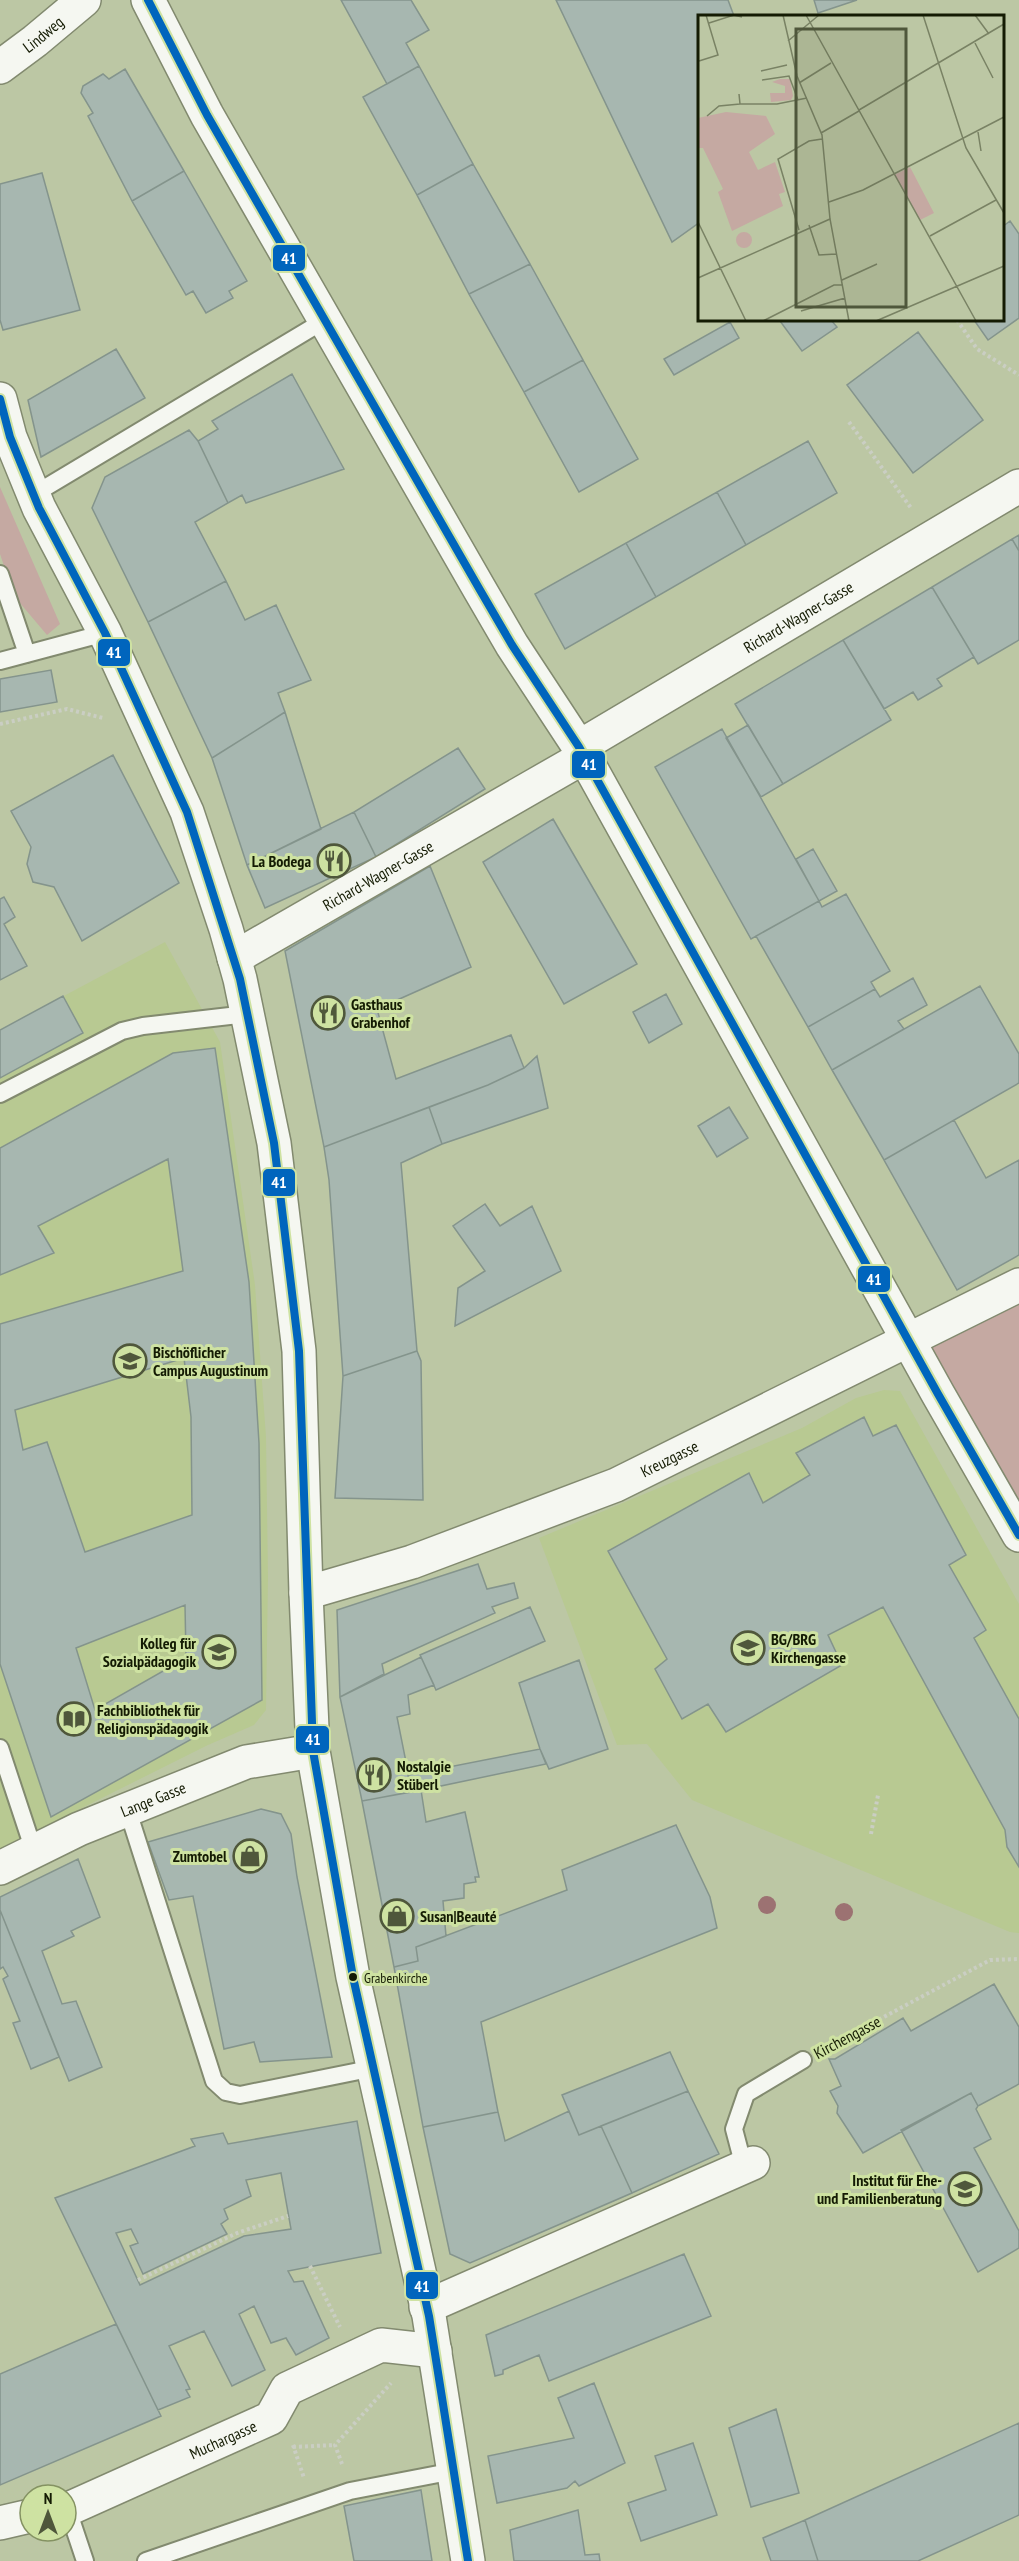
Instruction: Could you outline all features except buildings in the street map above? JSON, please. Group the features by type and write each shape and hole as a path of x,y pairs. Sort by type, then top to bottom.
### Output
{"main road":[{"name":"Lindweg","path":"0,67 84,0"},
{"path":"148,0 207,114 512,645 581,752 908,1341 1019,1535"},
{"path":"0,399 10,437 33,495 105,633 187,812 234,958 247,1014 274,1143 299,1351 313,1751 353,1977 426,2307 421,2350 454,2471 468,2561"},
{"name":"Richard-Wagner-Gasse","path":"234,958 421,852 709,670 1019,486"},
{"name":"Kreuzgasse","path":"306,1593 412,1562 616,1485 1019,1285"},
{"name":"Lange Gasse","path":"0,1868 127,1808 246,1762 313,1751"},
{"name":"Kirchengasse","path":"426,2307 748,2165"},
{"name":"Muchargasse","path":"78,2505 271,2418 287,2389 354,2357 381,2345 421,2350"},
{"path":"0,2523 18,2519"}],"lane":[{"path":"33,495 325,320"},
{"path":"0,574 27,654"},
{"path":"0,662 105,633"},
{"path":"0,1094 122,1031 143,1026 247,1014"},
{"path":"0,1748 34,1851"},
{"path":"127,1808 214,2081 226,2092 240,2095 374,2068"},
{"name":"Kirchengasse","path":"748,2165 734,2129 746,2094 803,2060"},
{"path":"146,2561 350,2492 454,2471"},
{"path":"78,2541 85,2561"}],"path":[{"path":"958,321 977,349 1019,375"},
{"path":"849,422 911,508"},
{"path":"0,724 67,709 107,719"},
{"path":"871,1834 878,1796"},
{"name":"Kirchengasse","path":"803,2060 990,1960 1019,1959"},
{"path":"138,2280 237,2233 288,2216"},
{"path":"310,2266 354,2357"},
{"path":"303,2446 335,2445 421,2350"},
{"path":"279,2403 313,2504"},
{"path":"335,2445 350,2492"}],"shaded area":[{"path":"0,487 60,624 47,635 14,596 0,554"},
{"name":"Bischöflicher Campus Augustinum","path":"165,942 220,1042 255,1285 266,1437 268,1577 266,1710 254,1725 208,1745 0,1849 0,1030"},
{"path":"1019,1285 1019,1535 908,1341"},
{"path":"884,1390 900,1391 1019,1604 1019,1933 1010,1932 692,1800 647,1744 617,1745 539,1538 802,1428 856,1398"}],"transit line":[{"name":"41","path":"148,0 207,115 480,590 512,645 579,747 938,1394 1019,1535"},
{"name":"41","path":"0,399 10,437 39,508 105,633 187,812 240,979 274,1143 299,1351 313,1751 353,1977 429,2316 468,2561"}],"place":[{"name":"La Bodega","path":"334,861"},
{"name":"Gasthaus Grabenhof","path":"328,1013"},
{"name":"Bischöflicher Campus Augustinum","path":"130,1361"},
{"name":"BG/BRG Kirchengasse","path":"748,1648"},
{"name":"Kolleg für Sozialpädagogik","path":"219,1652"},
{"name":"Fachbibliothek für Religionspädagogik","path":"74,1719"},
{"name":"Nostalgie Stüberl","path":"374,1775"},
{"name":"Zumtobel","path":"250,1856"},
{"name":"Susan|Beauté","path":"397,1916"},
{"name":"Grabenkirche","path":"353,1977"},
{"name":"Institut für Ehe- und Familienberatung","path":"965,2189"}]}
